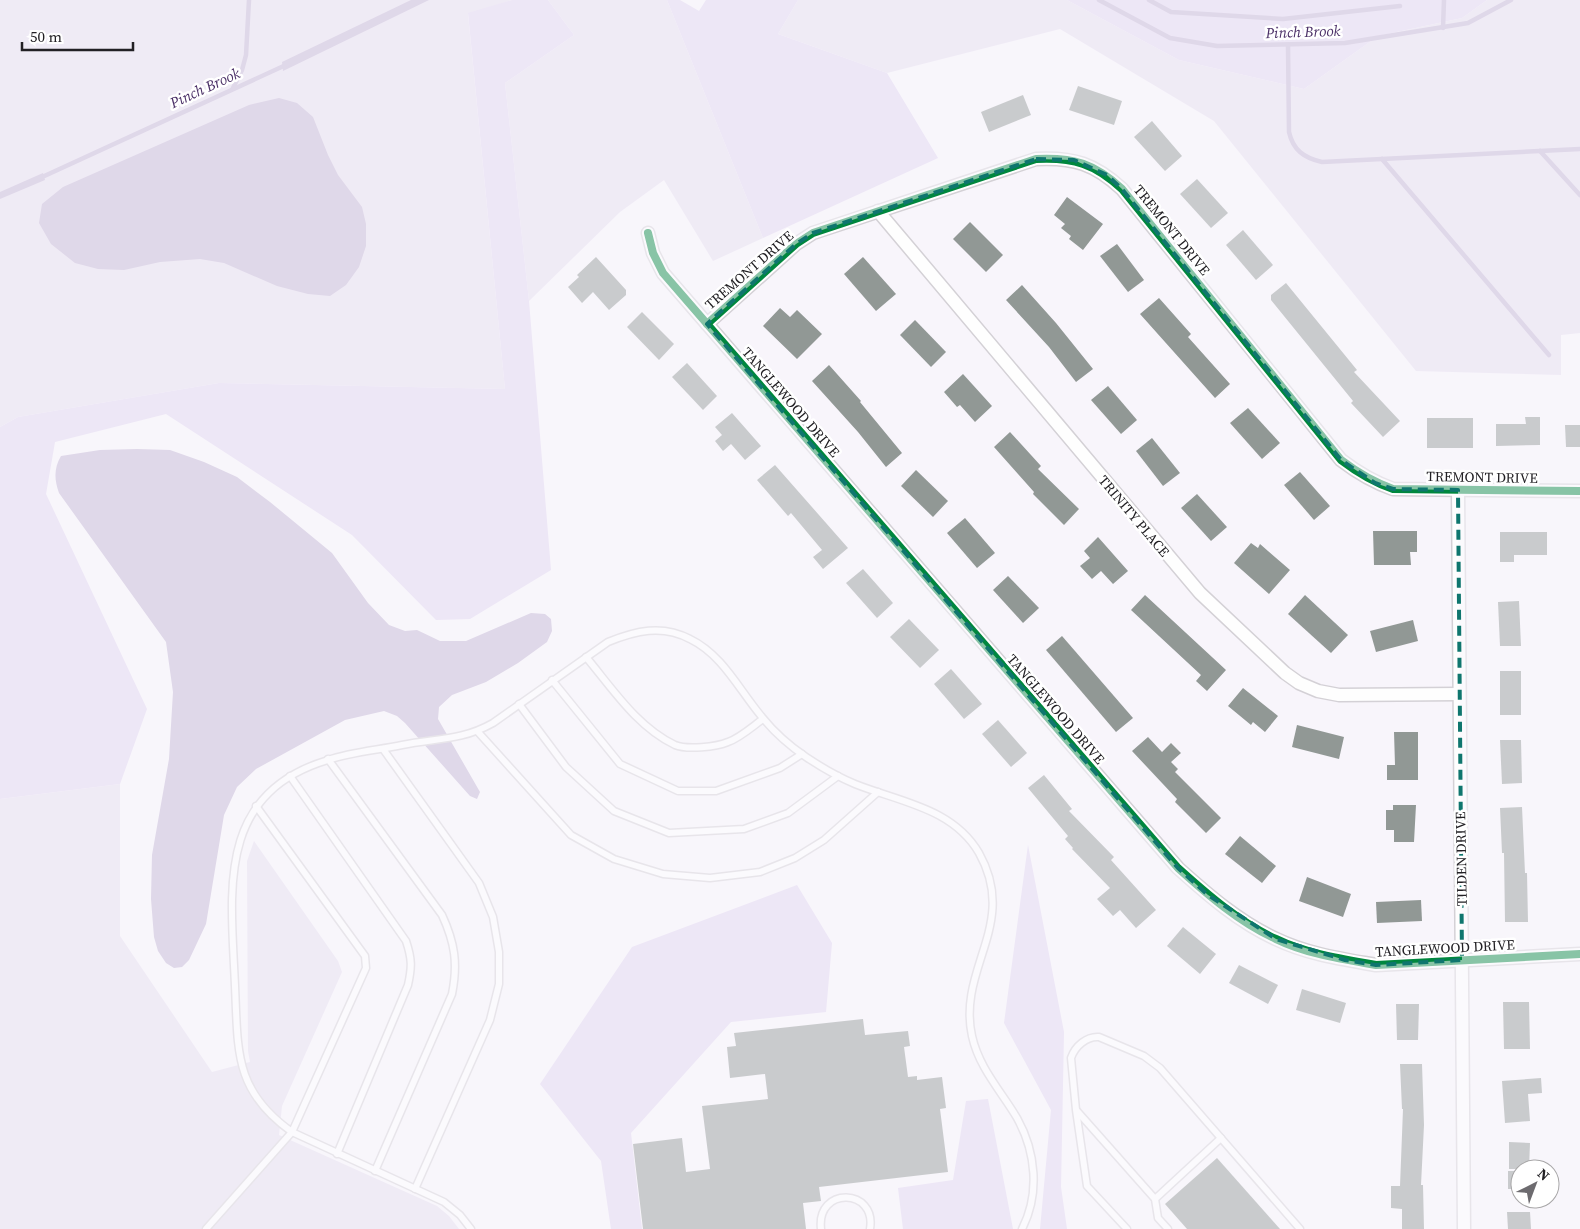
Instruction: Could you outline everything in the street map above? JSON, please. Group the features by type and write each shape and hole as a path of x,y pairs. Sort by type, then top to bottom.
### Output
{"street":[{"name":"TREMONT DRIVE","path":"707,324 796,244 813,233 1036,159 1057,158 1074,160 1090,165 1107,175 1135,203 1342,460 1357,473 1375,483 1392,489 1580,491"},
{"name":"TRINITY PLACE","path":"878,211 1200,593 1285,673 1299,683 1318,691 1339,695 1460,694"},
{"name":"TANGLEWOOD DRIVE","path":"648,234 653,253 664,274 1178,868 1208,895 1240,919 1276,939 1308,952 1345,960 1376,964 1580,954"},
{"name":"TILDEN DRIVE","path":"1458,490 1464,1229"}],"lane":[{"path":"471,1229 451,1207 292,1132 276,1121 252,1092 239,1056 232,912 233,870 237,850 244,830 256,806 273,788 290,776 328,759 407,744 462,737 478,732 608,642 627,634 646,630 670,631 704,646 716,658 763,719 784,740 802,754 854,784 930,810 947,820 963,833 978,851 987,869 992,886 993,906 991,926 970,995 969,1015 978,1055 986,1073 1017,1118 1026,1136 1032,1159 1034,1179 1032,1199 1027,1219 1022,1229"},
{"path":"586,657 629,709 652,731 677,746 706,747 729,742 763,719"},
{"path":"552,680 620,764 678,791 716,791 780,768 802,754"},
{"path":"519,704 566,767 614,811 669,833 744,829 788,813 838,776"},
{"path":"478,732 571,835 614,859 663,874 710,878 760,872 795,858 824,840 878,792"},
{"path":"383,749 479,884 493,918 499,952 498,984 490,1020 415,1189"},
{"path":"328,759 442,915 449,931 454,952 456,974 452,994 375,1171"},
{"path":"290,776 406,941 411,955 412,970 408,986 337,1154"},
{"path":"206,1229 292,1132 366,968 365,956 256,806"},
{"path":"1126,1229 1087,1186 1071,1058 1073,1052 1086,1039 1093,1036 1144,1056 1153,1062 1222,1138 1300,1229"},
{"path":"1076,1110 1155,1198 1158,1218 1168,1229"},
{"path":"1155,1198 1222,1138"},
{"path":"821,1229 822,1213 826,1206 832,1201 848,1197 863,1204 868,1211 871,1219 870,1229"}],"highlighted area":[{"path":"1036,159 1074,160 1107,175 1122,189 1341,460 1375,483 1393,489 1458,490 1462,960 1376,965 1345,960 1276,939 1208,895 1178,868 707,324 796,244 813,233"}],"shaded area":[{"path":"0,0 512,0 468,14 505,389 219,383 18,417 0,427"},
{"path":"411,0 429,0 283,71 282,62"},
{"path":"512,0 548,0 574,35 505,83 529,301 551,570 470,619 436,620 352,535 166,414 55,442 46,494 147,709 120,784 0,799 0,427 18,417 219,383 505,389 468,13"},
{"path":"548,0 667,0 763,238 713,261 664,180 620,212 529,301 505,83 574,35"},
{"path":"667,0 680,0 699,11 706,0 798,0 778,34 887,73 938,158 763,238"},
{"path":"798,0 1067,0 1179,60 1304,89 1378,36 1462,18 1487,0 1580,0 1580,333 1561,335 1561,375 1416,371 1214,121 1060,29 887,73 778,34"},
{"path":"1067,0 1487,0 1462,18 1378,36 1304,89 1179,60"},
{"path":"279,98 297,103 313,117 338,175 362,207 366,224 366,246 359,267 346,285 330,296 308,294 277,286 224,263 200,259 160,262 124,270 98,269 75,263 51,244 39,223 42,204 63,187 249,105"},
{"path":"43,173 45,180 0,199 0,192"},
{"path":"100,450 170,450 204,462 237,477 332,553 368,603 389,625 405,631 417,630 440,641 466,641 531,613 545,614 551,619 552,631 547,642 518,663 486,682 452,695 439,707 438,719 480,792 477,799 470,796 405,723 397,716 384,711 345,720 256,769 237,787 224,815 206,924 189,960 182,967 174,968 166,963 158,951 154,937 151,899 152,855 169,759 173,692 166,642 59,493 56,483 56,469 61,456"},
{"path":"120,784 120,936 212,1072 250,1062 248,1051 247,861 254,841 338,961 342,972 282,1106 279,1135 437,1206 449,1216 459,1229 0,1229 0,799"},
{"path":"1028,845 1064,1032 1061,1187 1067,1229 1040,1229 1051,1110 1004,1023"},
{"path":"797,885 832,943 826,1012 731,1022 631,1133 642,1229 611,1229 601,1161 540,1084 632,947"},
{"path":"988,1099 1013,1229 903,1229 898,1188 953,1180 966,1101"}],"building":[{"path":"1078,86 1122,101 1114,125 1069,110"},
{"path":"1023,95 1031,115 989,132 981,112"},
{"path":"1152,121 1182,156 1165,171 1134,137"},
{"path":"1197,179 1228,213 1211,228 1180,194"},
{"path":"1067,197 1103,224 1083,250 1069,239 1071,236 1061,228 1065,224 1054,215"},
{"path":"970,222 1003,255 986,272 953,239"},
{"path":"1243,230 1273,265 1256,280 1226,245"},
{"path":"1117,244 1144,280 1128,292 1100,256"},
{"path":"596,257 626,290 626,295 609,310 593,292 582,303 568,287 579,277 577,275"},
{"path":"863,257 896,294 876,311 844,274"},
{"path":"1286,283 1357,370 1354,372 1400,421 1383,437 1351,403 1353,401 1271,300 1271,295"},
{"path":"1022,285 1093,369 1076,382 1049,347 1006,300"},
{"path":"1159,298 1191,334 1188,337 1230,384 1215,398 1140,314"},
{"path":"780,308 790,317 797,310 822,334 797,359 763,326"},
{"path":"642,312 674,344 659,360 627,327"},
{"path":"915,320 946,352 931,367 900,335"},
{"path":"687,363 717,396 703,410 672,377"},
{"path":"829,365 861,401 902,453 886,467 858,432 812,381"},
{"path":"963,374 992,406 975,422 960,405 957,407 944,392"},
{"path":"1108,386 1137,420 1121,434 1091,400"},
{"path":"1248,408 1280,443 1262,459 1230,423"},
{"path":"732,413 761,446 745,460 731,444 723,451 715,441 722,435 715,427"},
{"path":"1525,417 1540,417 1540,445 1496,446 1496,424 1526,424"},
{"path":"1427,418 1473,418 1473,448 1427,448"},
{"path":"1565,425 1580,425 1580,447 1566,447"},
{"path":"1010,432 1041,466 1038,469 1079,509 1064,525 1033,494 1034,492 994,447"},
{"path":"1152,438 1180,473 1163,486 1136,451"},
{"path":"775,465 848,548 823,569 813,557 822,550 791,513 788,516 757,480"},
{"path":"916,470 948,501 933,517 901,486"},
{"path":"1300,472 1330,506 1314,520 1284,485"},
{"path":"1197,494 1227,527 1211,541 1181,508"},
{"path":"965,518 995,553 977,568 947,533"},
{"path":"1373,531 1417,531 1417,552 1410,552 1411,565 1374,565"},
{"path":"1500,532 1547,532 1547,555 1514,555 1514,562 1500,562"},
{"path":"1098,537 1128,571 1113,584 1101,571 1092,579 1080,566 1090,558 1084,551"},
{"path":"1251,543 1258,548 1260,544 1290,570 1269,594 1234,563"},
{"path":"863,569 893,603 877,618 846,583"},
{"path":"1008,576 1039,608 1023,623 993,590"},
{"path":"1145,595 1226,670 1207,691 1196,681 1201,675 1131,610"},
{"path":"1305,595 1348,635 1331,653 1288,614"},
{"path":"1519,601 1521,646 1500,646 1498,602"},
{"path":"909,619 939,650 920,668 890,637"},
{"path":"1413,620 1418,641 1376,652 1370,631"},
{"path":"1062,636 1133,718 1116,732 1046,650"},
{"path":"951,669 982,704 964,719 934,684"},
{"path":"1500,671 1521,671 1521,715 1500,715"},
{"path":"1243,688 1278,716 1265,732 1253,722 1251,725 1228,706"},
{"path":"998,720 1027,753 1011,767 982,734"},
{"path":"1297,725 1344,737 1339,759 1292,747"},
{"path":"1394,732 1418,732 1418,780 1387,780 1387,765 1395,765"},
{"path":"1148,737 1162,752 1171,743 1181,753 1171,762 1178,769 1175,772 1221,818 1206,833 1175,802 1177,799 1132,751"},
{"path":"1500,740 1521,740 1522,783 1502,784"},
{"path":"1044,775 1072,809 1069,811 1114,857 1111,860 1156,910 1136,928 1120,910 1113,916 1097,899 1110,888 1072,849 1065,839 1068,836 1028,788"},
{"path":"1393,805 1416,805 1414,842 1394,842 1394,830 1386,830 1386,810 1393,810"},
{"path":"1522,807 1525,873 1527,873 1528,922 1505,922 1504,853 1502,853 1500,808"},
{"path":"1240,836 1276,866 1262,883 1225,854"},
{"path":"1307,877 1351,894 1343,917 1299,901"},
{"path":"1421,900 1422,921 1377,923 1376,902"},
{"path":"1183,927 1216,954 1200,974 1167,946"},
{"path":"1239,965 1278,985 1268,1004 1229,983"},
{"path":"1302,989 1346,1003 1340,1023 1296,1010"},
{"path":"1503,1002 1529,1002 1530,1049 1504,1049"},
{"path":"1396,1004 1419,1004 1418,1040 1397,1040"},
{"path":"863,1019 865,1035 908,1031 910,1046 904,1047 908,1077 917,1076 917,1080 942,1077 946,1108 940,1109 948,1172 819,1187 821,1201 803,1203 806,1229 643,1229 633,1144 682,1138 686,1172 710,1169 702,1106 768,1099 765,1074 730,1078 727,1047 736,1046 734,1033"},
{"path":"1400,1064 1422,1064 1424,1125 1421,1185 1423,1185 1424,1229 1402,1229 1402,1209 1391,1208 1391,1186 1400,1186 1403,1109"},
{"path":"1541,1078 1542,1093 1528,1094 1530,1121 1505,1123 1502,1081"},
{"path":"1509,1142 1530,1143 1529,1159 1510,1159 1509,1169"},
{"path":"1217,1158 1280,1229 1187,1229 1165,1204"},
{"path":"1508,1171 1510,1171 1510,1189 1508,1189"},
{"path":"1507,1212 1530,1212 1531,1229 1508,1229"}],"waterway":[{"path":"233,88 242,70 246,55 249,0"},
{"name":"Pinch Brook","path":"1099,0 1170,38 1217,46 1345,43 1468,23 1511,0"},
{"path":"1149,0 1171,12 1283,19 1400,6"},
{"path":"1443,28 1444,0"},
{"path":"1288,45 1289,132 1296,148 1316,160 1322,162 1580,149"},
{"name":"Pinch Brook","path":"40,178 288,64"},
{"path":"1540,151 1580,195"},
{"path":"1382,159 1549,355"}],"cycle path":[{"path":"707,324 796,244 813,233 1036,159 1073,161 1103,173 1122,189 1341,460 1360,473 1393,489 1580,491"},
{"path":"648,233 653,253 663,273 1178,868 1224,907 1249,925 1300,949 1376,965 1580,954"}]}
